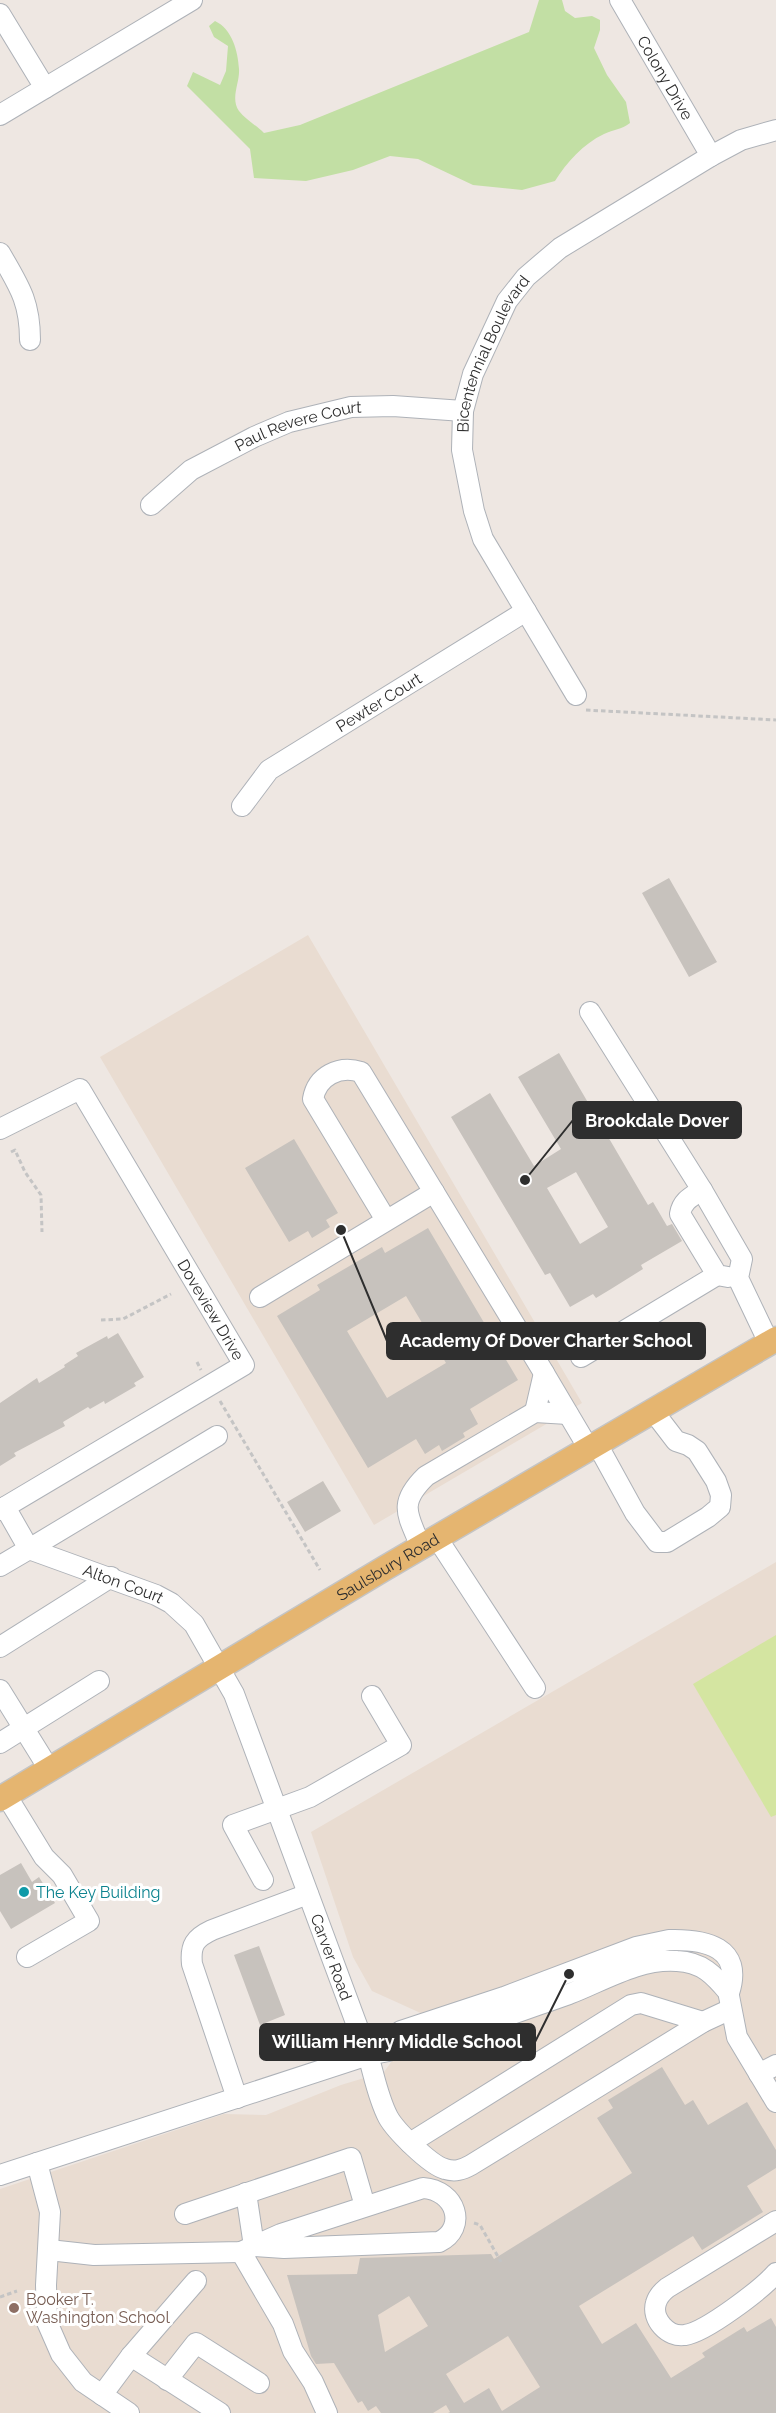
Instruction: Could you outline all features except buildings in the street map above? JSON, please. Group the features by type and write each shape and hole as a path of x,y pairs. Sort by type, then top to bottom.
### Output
{"main road":[{"name":"Saulsbury Road","path":"3,1797 429,1542 773,1341"}],"street":[{"path":"0,115 192,0"},
{"name":"Colony Drive","path":"620,0 711,156"},
{"path":"0,14 45,88"},
{"name":"Bicentennial Boulevard","path":"576,703 483,538 474,511 462,450 463,411 473,374 507,301 526,277 560,248 711,156 741,140 776,130"},
{"path":"0,254 23,292 30,316 30,340"},
{"name":"Paul Revere Court","path":"151,505 192,470 254,437 290,422 351,407 393,406 463,411"},
{"name":"Pewter Court","path":"242,806 269,770 526,611"},
{"path":"581,1357 730,1277 742,1259 698,1192 590,1012"},
{"path":"386,1220 313,1099 315,1088 321,1080 335,1072 349,1068 361,1071 568,1414 593,1446 657,1542 667,1542 708,1517 720,1506 721,1495 716,1482 697,1451 676,1441 654,1411"},
{"name":"Doveview Drive","path":"0,1129 80,1089 244,1365 3,1509"},
{"path":"260,1297 434,1191"},
{"path":"698,1192 686,1200 681,1207 680,1214 730,1277 773,1341"},
{"path":"535,1412 544,1373"},
{"path":"535,1688 406,1510 409,1497 426,1476 535,1412 568,1414"},
{"path":"0,1566 217,1436"},
{"path":"3,1509 29,1549"},
{"name":"Alton Court","path":"29,1549 156,1595 183,1612 204,1638 220,1667"},
{"path":"0,1647 111,1577"},
{"name":"Carver Road","path":"220,1667 234,1694 277,1809 368,2055 388,2117 410,2143 442,2169 463,2170 703,2022 730,2001"},
{"path":"0,1743 99,1681"},
{"path":"0,1690 49,1769"},
{"path":"263,1880 233,1825 310,1797 401,1745 372,1696"},
{"path":"3,1797 44,1857 62,1875 89,1921 27,1957"},
{"path":"237,2098 192,1964 190,1952 193,1943 200,1936 212,1930 308,1894"},
{"path":"0,2175 368,2055 407,2048 549,2001 631,1969 675,1960 701,1966 713,1974 730,2001 737,2037 768,2070 776,2102"},
{"path":"410,2143 631,2005 641,2003 703,2022"},
{"path":"185,2214 351,2158 365,2206"},
{"path":"37,2163 50,2212 46,2285 47,2322 61,2354 83,2382 129,2413"},
{"path":"49,2250 94,2254 284,2248 429,2243 447,2238 452,2231 454,2211 444,2193 433,2188 423,2188 281,2234 247,2249"},
{"path":"246,2193 247,2249 283,2324 293,2352 313,2382 327,2413"},
{"path":"776,2221 667,2288 658,2296 655,2306 657,2318 664,2329 673,2335 684,2336 696,2332 756,2293 776,2273"},
{"path":"102,2395 131,2356 196,2281"},
{"path":"167,2380 196,2343 259,2383"},
{"path":"131,2356 220,2413"}],"path":[{"path":"576,703 776,720"},
{"path":"11,1152 15,1150 25,1172 41,1195 42,1232"},
{"path":"101,1320 123,1319 171,1294"},
{"path":"225,1409 320,1570"},
{"path":"467,2221 480,2225 501,2262"},
{"path":"0,2297 17,2291"}],"shaded area":[{"path":"308,935 582,1403 374,1525 100,1057"},
{"path":"776,1562 776,2413 0,2413 0,2189 224,2114 266,2115 341,2085 384,2072 425,2015 372,1991 353,1957 311,1832"}],"green space":[{"path":"539,0 562,0 565,11 575,18 592,16 600,20 600,30 594,48 607,75 626,102 630,123 604,134 582,148 555,181 522,190 473,185 418,159 390,156 353,170 306,181 254,178 250,149 187,86 193,72 220,85 226,71 228,46 214,37 209,26 215,21 230,35 237,55 239,74 235,101 239,111 264,133 300,125 529,32"},
{"path":"776,1635 776,1815 771,1817 693,1684"}],"place":[{"name":"Brookdale Dover","path":"525,1180"},
{"name":"Academy Of Dover Charter School","path":"341,1230"},
{"name":"The Key Building","path":"24,1892"},
{"name":"William Henry Middle School","path":"569,1974"},
{"name":"Booker T. Washington School","path":"14,2308"}]}
